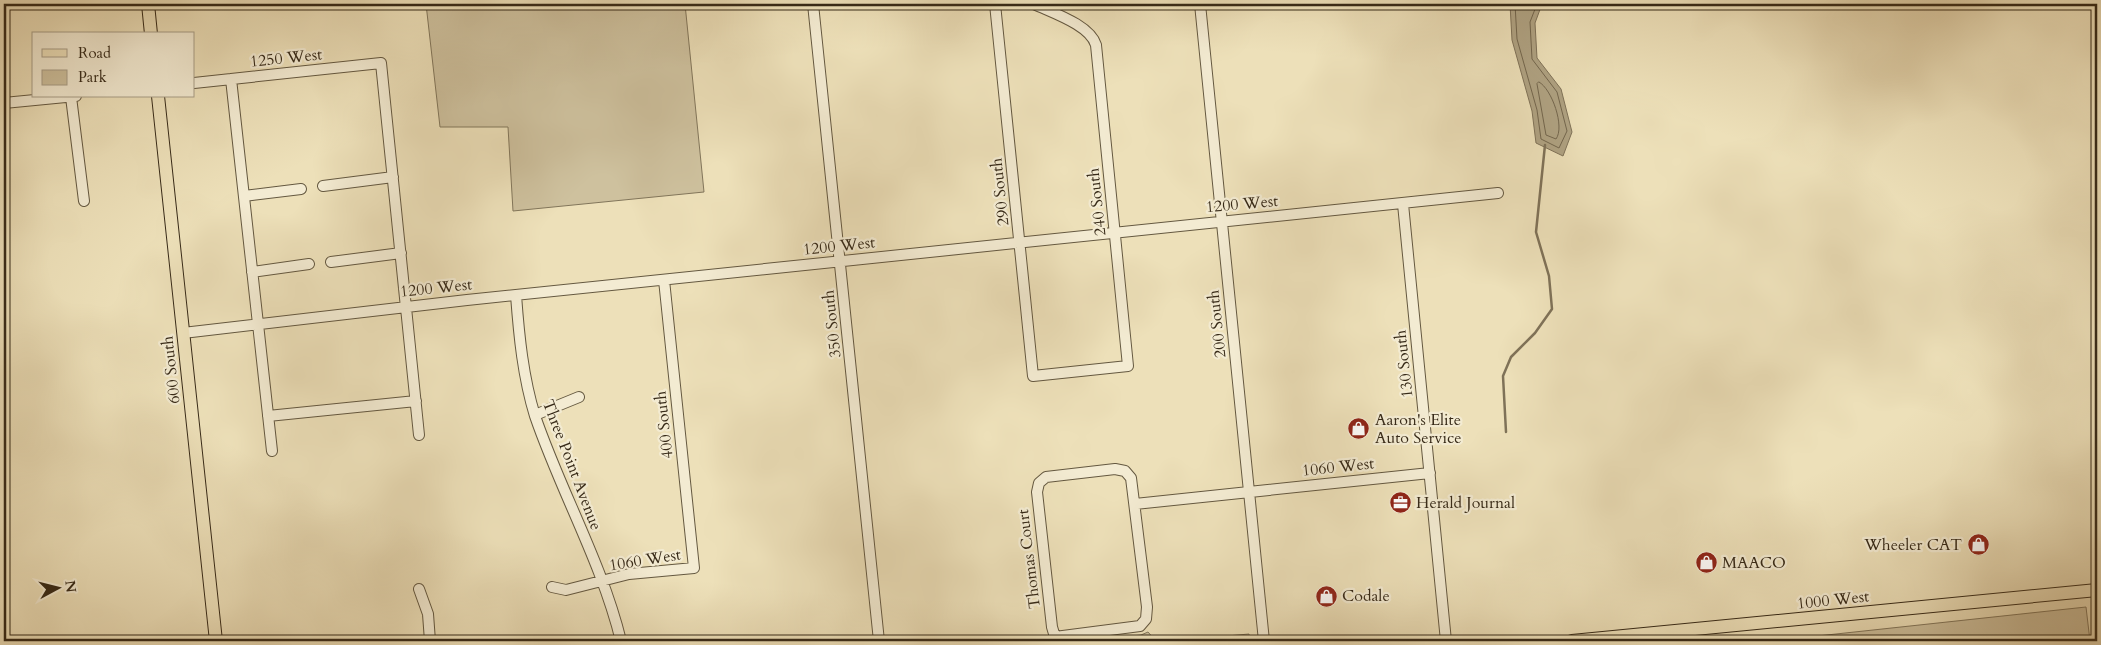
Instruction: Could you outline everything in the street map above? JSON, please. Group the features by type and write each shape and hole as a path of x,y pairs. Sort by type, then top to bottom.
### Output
{"main road":[{"path":"148,4 151,32"},
{"name":"600 South","path":"158,98 216,641"},
{"name":"1000 West","path":"1572,641 2097,590"}],"street":[{"name":"350 South","path":"813,4 880,641"},
{"name":"290 South","path":"995,4 1033,376"},
{"name":"240 South","path":"1033,376 1128,366 1093,36 1084,28 1034,4"},
{"name":"200 South","path":"1200,4 1264,641"},
{"name":"1250 West","path":"195,83 381,63 393,177"},
{"path":"231,79 272,451"},
{"path":"4,103 60,98"},
{"path":"71,98 84,201"},
{"path":"323,186 393,177 419,435"},
{"path":"244,196 301,189"},
{"name":"1200 West","path":"183,333 406,306 1222,220 1404,204 1498,193"},
{"name":"130 South","path":"1404,204 1446,641"},
{"path":"331,262 401,253"},
{"path":"252,272 309,264"},
{"name":"400 South","path":"664,280 694,568"},
{"name":"Three Point Avenue","path":"516,295 522,362 535,415 601,582 621,641"},
{"path":"535,415 580,397"},
{"path":"268,416 416,400"},
{"name":"Thomas Court","path":"1114,470 1125,471 1131,478 1135,504 1147,607 1146,619 1140,626 1051,639 1052,627 1037,492 1039,483 1046,477 1114,470"},
{"name":"1060 West","path":"1249,491 1430,473"},
{"path":"1135,504 1249,491"},
{"name":"1060 West","path":"552,587 566,590 629,574 694,568"},
{"path":"419,589 428,614 430,641"}],"green space":[{"path":"426,4 685,4 704,192 513,211 508,127 440,127"},
{"path":"2086,607 2090,641 1766,641 1799,638"},
{"path":"1148,632 1156,641 1085,641 1141,635"},
{"path":"1249,634 1250,641 1172,641"}],"water":[{"path":"1510,4 1542,4 1535,23 1537,58 1561,89 1572,132 1563,156 1536,143 1532,111 1512,40"}],"waterway":[{"path":"1506,432 1503,376 1511,357 1535,333 1552,309 1549,276 1536,232 1545,145"}],"place":[{"name":"Aaron's Elite Auto Service","path":"1359,429"},
{"name":"Herald Journal","path":"1400,503"},
{"name":"Wheeler CAT","path":"1978,545"},
{"name":"MAACO","path":"1706,563"},
{"name":"Codale","path":"1326,596"}]}
